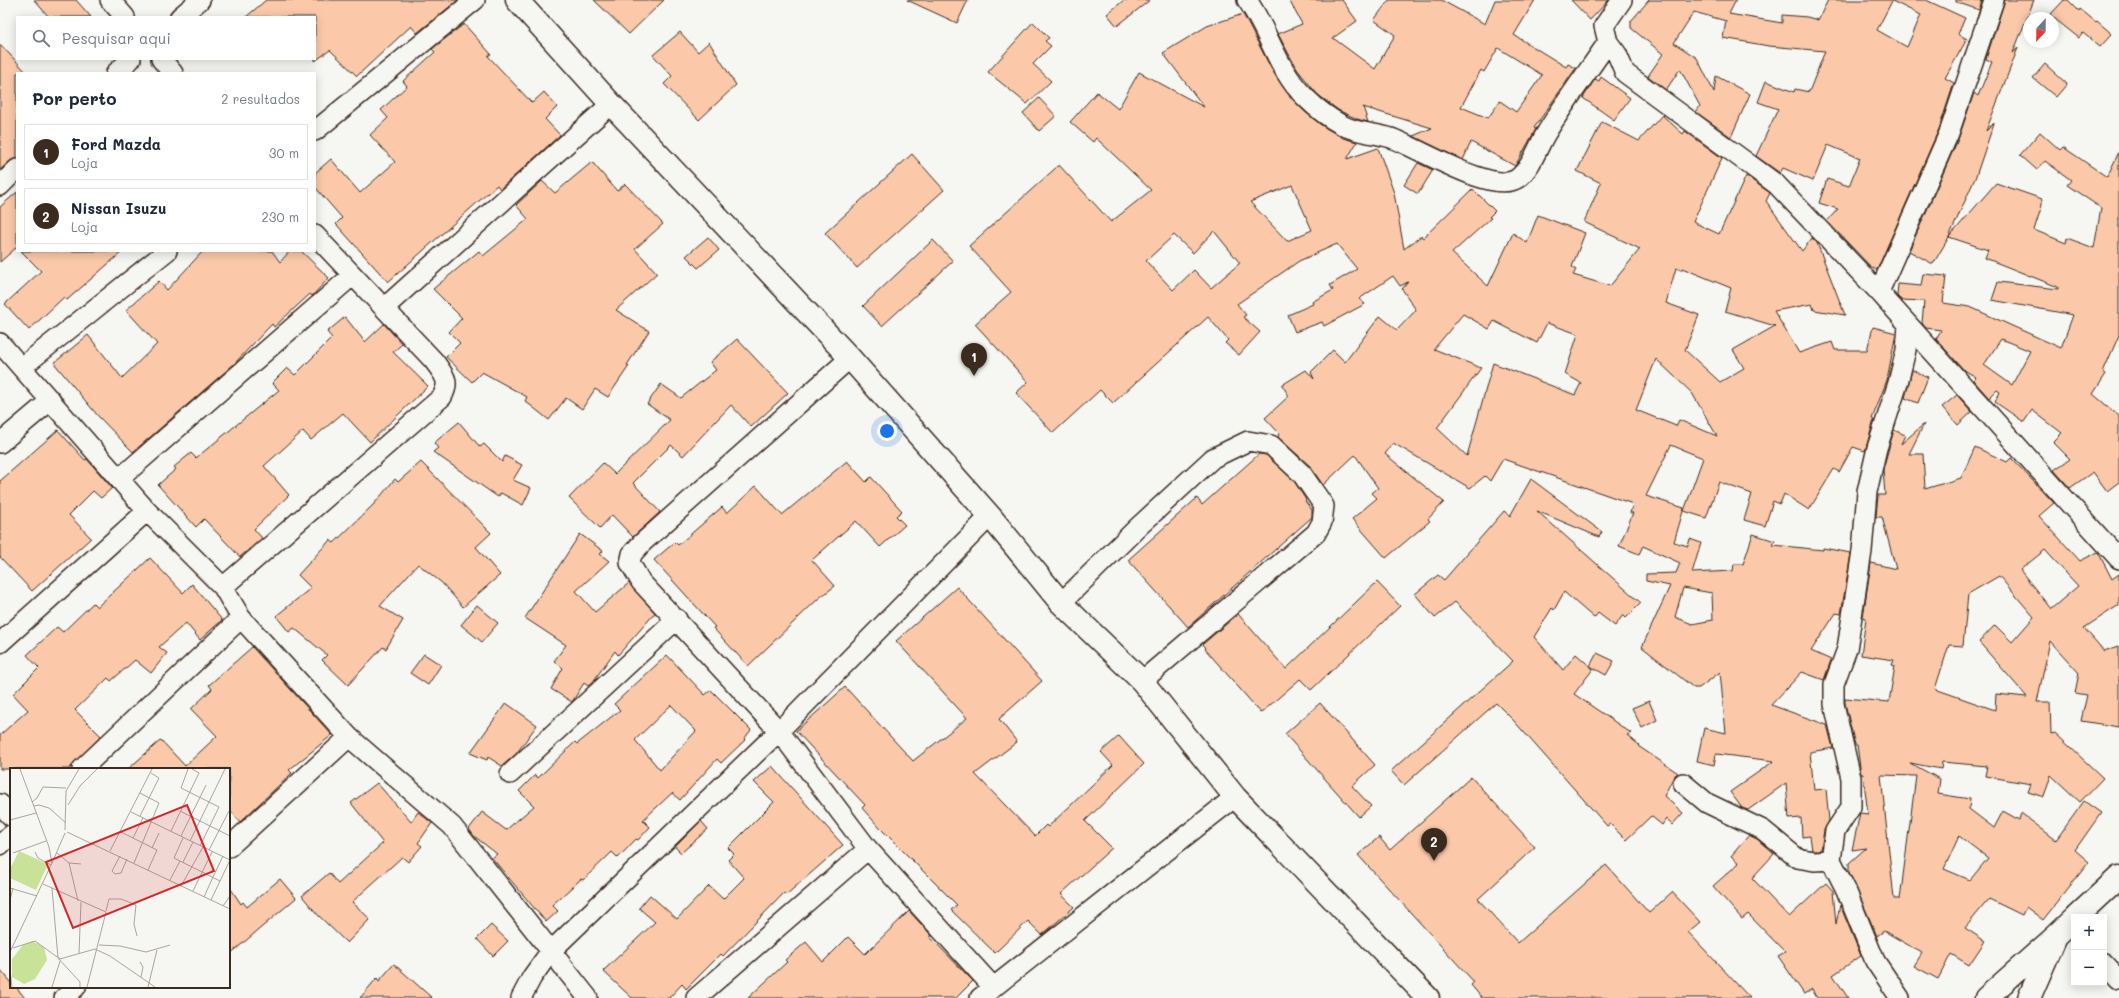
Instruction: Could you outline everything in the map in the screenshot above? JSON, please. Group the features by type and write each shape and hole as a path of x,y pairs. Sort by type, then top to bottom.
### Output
{"street":[{"path":"110,0 124,16"},
{"path":"181,16 200,0"},
{"path":"316,130 475,0"},
{"path":"517,0 611,104 850,358 990,516 1061,603 1142,681 1235,797 1428,998"},
{"path":"1247,0 1258,15 1269,42 1289,77 1305,97 1342,126 1392,139 1472,176 1501,182 1517,179 1527,169 1546,135 1608,42"},
{"path":"1622,0 1604,26 1608,42 1617,54 1625,73 1776,184 1879,292 2119,559"},
{"path":"1879,292 1949,133 1994,0"},
{"path":"117,72 130,60"},
{"path":"162,60 172,72"},
{"path":"384,308 611,104"},
{"path":"0,186 16,170"},
{"path":"223,587 442,397 447,389 447,380 434,361 316,236"},
{"path":"22,367 165,252"},
{"path":"120,479 353,275"},
{"path":"1900,998 1875,961 1846,890 1831,860 1835,831 1852,807 1851,778 1834,704 1834,684 1847,649 1862,551 1867,492 1876,448 1898,384 1906,350 1908,325"},
{"path":"0,343 147,511 223,587 241,618 349,737 452,826 550,952 588,998"},
{"path":"850,358 642,544 632,554 630,563 632,569 641,582 677,619 779,731 868,849 987,992 1235,797"},
{"path":"0,443 51,400"},
{"path":"1061,603 1137,528 1213,458 1248,441 1256,442 1271,445 1302,474 1324,506 1322,522 1316,533 1142,681"},
{"path":"0,643 147,511"},
{"path":"521,998 532,977 550,952 779,731 990,516"},
{"path":"83,768 241,618"},
{"path":"510,774 677,619"},
{"path":"230,846 349,737"},
{"path":"1683,783 1707,803 1763,830 1797,858 1814,861 1831,860"},
{"path":"0,804 10,815"},
{"path":"0,845 10,836"},
{"path":"696,998 868,849"},
{"path":"1986,998 2069,926 2119,876"},
{"path":"2029,998 2069,926"},
{"path":"2107,966 2119,979"},
{"path":"64,998 75,988"}],"building":[{"path":"34,0 76,0 90,16 48,16"},
{"path":"266,0 458,0 417,33 411,26 357,76 330,50 315,61 316,16 247,16"},
{"path":"594,0 664,0 629,34"},
{"path":"907,0 968,0 957,23"},
{"path":"1124,0 1150,0 1117,26 1107,14"},
{"path":"1289,0 1342,0 1357,21 1333,38 1375,69 1395,35 1374,20 1389,0 1441,0 1485,24 1495,0 1535,0 1514,35 1566,67 1568,64 1576,68 1534,128 1536,129 1515,166 1471,142 1463,160 1413,136 1432,128 1363,107 1368,122 1357,119 1338,110 1317,94 1297,69 1278,34 1302,24","holes":["1498,48 1542,75 1516,112 1500,101 1488,118 1461,107 1481,70 1484,72"]},
{"path":"1571,0 1609,0 1590,20"},
{"path":"1649,0 1736,0 1729,14 1782,23 1782,15 1807,17 1818,20 1828,0 1926,0 1965,18 1958,34 1967,39 1945,78 1954,83 1939,129 1877,270 1871,267 1827,221 1838,209 1819,203 1827,179 1849,186 1860,158 1828,145 1813,181 1783,168 1780,173 1756,156 1778,109 1758,102 1766,81 1794,92 1795,89 1809,92 1825,51 1769,46 1723,38 1726,21 1694,12 1674,43 1697,58 1714,92 1716,76 1750,94 1731,137 1696,112 1700,106 1680,69 1666,90 1648,76 1663,54 1631,28 1631,21","holes":["1892,1 1921,15 1907,47 1877,30"]},
{"path":"1956,0 1982,0 1979,10 1956,2"},
{"path":"2005,0 2034,0 2029,12 2023,12 2023,28 2013,53 2018,48 1986,131 1994,123 1976,176 1949,237 1933,264 1909,251 1959,137 1974,93 1978,96 1992,62 1986,59"},
{"path":"2064,0 2068,0 2079,11 2080,9 2112,34 2100,47 2083,33 2079,38 2059,22 2059,12 2053,12"},
{"path":"1243,14 1271,68 1288,94 1303,110 1321,125 1343,138 1357,142 1347,159 1378,148 1394,193 1404,249 1421,236 1423,238 1473,189 1495,211 1489,217 1491,218 1452,253 1488,286 1513,233 1527,243 1538,215 1585,233 1572,267 1576,270 1573,275 1610,286 1640,249 1584,222 1601,183 1577,171 1602,122 1639,141 1662,115 1683,134 1685,131 1722,158 1693,222 1719,234 1746,176 1770,193 1766,201 1802,251 1812,238 1817,243 1845,315 1814,310 1812,304 1774,311 1799,353 1832,342 1835,350 1867,350 1873,327 1896,333 1887,380 1872,419 1874,420 1865,451 1853,447 1839,472 1834,469 1809,510 1784,494 1780,504 1773,501 1765,526 1744,520 1752,494 1719,482 1706,518 1684,511 1703,458 1671,445 1646,496 1684,508 1674,542 1688,546 1690,539 1701,543 1692,573 1733,571 1734,564 1743,564 1753,534 1775,541 1773,545 1823,550 1823,548 1851,553 1841,614 1836,613 1811,651 1831,660 1824,680 1802,672 1771,705 1827,725 1833,748 1810,752 1814,790 1826,789 1829,821 1824,830 1821,850 1812,850 1810,836 1802,837 1801,818 1789,819 1786,783 1748,810 1742,808 1730,792 1774,761 1716,754 1714,765 1697,761 1704,728 1726,733 1720,672 1699,688 1694,688 1642,647 1670,586 1646,581 1646,574 1676,573 1680,563 1643,546 1639,554 1619,546 1633,513 1630,513 1633,504 1503,459 1490,481 1485,476 1470,488 1393,443 1385,454 1444,502 1428,519 1430,521 1386,558 1352,519 1377,498 1372,493 1378,488 1355,455 1323,485 1310,466 1278,437 1279,433 1265,418 1289,396 1282,385 1306,370 1314,379 1311,372 1333,350 1345,362 1380,316 1397,330 1416,310 1402,289 1408,282 1400,286 1393,276 1359,299 1365,304 1324,326 1322,322 1295,332 1288,315 1313,304 1312,302 1333,290 1330,285 1357,269 1337,244 1299,261 1237,304 1246,315 1243,317 1260,332 1239,355 1225,343 1228,340 1208,317 1113,403 1100,390 1053,433 1016,393 1028,382 975,324 1011,292 969,246 1059,165 1111,222 1151,190 1096,138 1093,142 1070,122 1097,92 1118,109 1139,72 1204,107 1163,53 1207,26","holes":["1292,185 1312,230 1287,241 1250,202","1214,231 1240,263 1211,288 1194,270 1173,290 1146,261 1174,235 1193,253","1676,268 1681,270 1682,268 1731,288 1725,311 1775,326 1733,350 1744,368 1720,382 1685,350 1699,315 1666,303","1463,314 1489,329 1494,321 1537,343 1547,323 1578,334 1565,374 1581,383 1575,395 1493,363 1467,456 1437,428 1481,368 1434,349","1656,359 1692,393 1717,436 1679,420 1676,426 1636,410","1683,588 1712,593 1713,620 1692,624 1675,617"]},
{"path":"1033,22 1049,38 1045,41 1051,46 1033,64 1051,81 1027,104 988,72"},
{"path":"464,24 491,54 488,56 532,103 544,92 557,107 545,119 560,135 500,189 497,185 388,282 336,224 342,218 316,188 316,172 331,159 360,193 395,162 370,135 388,118 381,110 407,86 403,81 435,52 432,49"},
{"path":"680,32 698,52 709,42 736,85 699,120 664,84 672,76 653,55"},
{"path":"0,44 26,72 16,72 16,158 10,161 0,170"},
{"path":"2045,64 2067,84 2056,97 2033,78"},
{"path":"1601,77 1630,98 1614,120 1583,98 1595,79 1599,81"},
{"path":"1039,98 1056,116 1039,131 1023,113"},
{"path":"2040,132 2060,150 2063,147 2107,177 2119,152 2119,335 2103,372 2106,374 2093,394 2119,416 2119,482 2107,491 2093,472 2070,488 2054,470 2070,459 2053,442 2062,433 2032,410 2024,422 1995,402 2000,392 1997,390 1989,398 1973,380 1976,377 1964,370 1936,339 1941,330 1926,328 1922,323 1924,301 1901,300 1897,296 1898,284 1921,286 1923,274 1946,276 1943,303 1970,307 2061,348 2073,315 1992,300 1998,282 2058,289 2058,287 1985,258 1988,250 1949,237 1996,183 2042,199 2042,205 2034,230 2066,243 2067,238 2094,248 2101,208 2067,185 2071,180 2045,161 2037,170 2020,155","holes":["2001,339 2030,351 2012,385 1984,365"]},
{"path":"912,154 944,190 857,268 825,233"},
{"path":"592,162 617,191 625,184 663,224 635,249 657,273 616,310 649,331 627,365 629,366 608,397 595,389 582,409 566,398 549,420 525,401 527,397 482,372 472,382 446,357 460,343 449,332 462,318 433,289 479,251 483,256 528,219 516,205 542,181 555,193"},
{"path":"1418,163 1433,170 1418,194 1404,185"},
{"path":"16,193 16,248 0,262 0,207"},
{"path":"708,237 719,250 698,268 686,256"},
{"path":"933,240 953,261 882,326 863,306"},
{"path":"22,252 122,252 67,300 64,297 29,330 5,304 41,271"},
{"path":"202,252 273,252 280,262 289,252 302,252 329,278 312,296 310,294 274,327 272,324 234,364 133,452 98,416 54,363 88,335 122,378 157,344 126,310 159,281 167,290"},
{"path":"345,317 365,342 384,324 402,344 393,352 428,386 370,442 343,413 311,440 303,431 264,466 289,495 254,529 262,538 240,557 204,519 196,527 158,485 176,469 174,467 191,453 196,458 279,390 272,383 287,368 295,375 332,338 327,332"},
{"path":"737,339 788,393 751,427 731,405 683,456 671,445 633,483 660,512 633,537 612,515 600,528 569,498 603,463 615,474 670,420 647,404 661,384 681,398 716,370 710,362"},
{"path":"1912,370 1928,377 1918,403 1905,398"},
{"path":"1957,395 1972,412 1958,425 1942,407"},
{"path":"459,422 480,447 484,444 502,462 505,456 522,465 513,480 531,488 523,505 501,493 498,497 433,452 438,448 434,443"},
{"path":"1924,424 1909,454 1923,454 1925,489 1961,478 1975,447 2007,462 2011,458 2054,503 2039,516 2080,561 2098,552 2112,579 2119,574 2119,605 2084,628 2104,651 2119,646 2119,727 2081,721 2087,695 2075,693 2079,673 2050,641 2037,702 2050,702 2051,734 2055,733 2103,778 2080,802 2051,775 2044,797 2028,792 2031,784 1985,776 1987,766 1942,762 1941,769 1910,763 1940,779 1938,794 1970,799 1969,809 1994,828 2003,811 2019,820 2021,813 2056,840 2084,801 2101,813 2075,850 2089,862 2043,920 2026,907 2022,915 1989,899 1965,928 1985,941 1969,965 1951,954 1938,979 1914,966 1922,953 1884,931 1877,936 1849,872 1849,863 1866,848 1852,850 1860,813 1868,814 1863,774 1861,774 1857,745 1855,745 1845,698 1889,702 1895,666 1892,665 1894,660 1861,655 1866,618 1863,617 1871,563 1896,569 1882,517 1876,517 1878,495 1885,495 1883,469 1894,430 1905,435 1901,444","holes":["2045,550 2078,586 2051,609 2020,570","1999,576 2034,617 2012,642 1995,625 1979,642 2027,697 1996,694 1995,710 1935,689 1949,645 1963,646 1968,594","1881,775 1916,776 1900,899 1894,899","1959,836 1988,858 1970,880 1944,869"]},
{"path":"58,430 85,460 87,459 112,488 101,498 93,491 69,515 91,538 32,591 0,557 0,481"},
{"path":"1259,454 1266,455 1294,481 1306,500 1305,501 1312,510 1312,517 1188,627 1128,560 1197,498 1202,505"},
{"path":"847,461 866,482 871,477 902,511 896,516 905,525 880,547 856,521 812,560 835,586 819,598 748,666 654,560 675,542 678,545 722,507 727,513 756,486 782,515"},
{"path":"421,462 491,533 476,547 500,575 463,607 442,583 418,564 380,606 403,620 386,649 383,647 348,685 322,660 327,655 294,628 289,632 276,616 311,588 298,575 330,540 334,543 374,504 395,479 398,482"},
{"path":"1531,479 1602,532 1599,537 1537,511 1641,603 1626,618 1623,615 1615,626 1598,613 1594,618 1564,592 1554,610 1552,608 1534,637 1563,670 1576,654 1593,669 1574,694 1631,733 1627,735 1639,745 1638,746 1678,773 1674,776 1664,796 1683,813 1672,825 1666,819 1662,825 1651,816 1626,840 1610,824 1607,826 1514,721 1496,703 1404,785 1391,771 1513,661 1455,602 1435,618 1415,594 1438,575 1444,580 1504,511 1510,516"},
{"path":"580,534 603,551 600,554 609,561 576,591 595,612 629,583 655,613 618,655 615,651 592,683 588,686 584,683 572,702 551,689 563,668 554,661 566,645 525,618"},
{"path":"150,558 183,593 192,584 222,620 200,640 186,623 159,647 167,653 151,673 135,660 111,681 108,678 75,710 101,736 70,768 0,769 0,735 28,710 13,694 39,668 27,655 57,627 63,632 93,603 97,607"},
{"path":"1377,582 1400,606 1311,690 1300,679 1261,713 1205,649 1206,648 1203,644 1238,614 1286,669"},
{"path":"957,587 1042,681 999,719 1017,742 975,774 1035,836 1046,825 1048,827 1113,765 1101,752 1119,736 1144,764 1085,821 1112,848 1061,894 1074,907 1042,935 1028,921 995,953 951,910 957,905 879,827 862,808 865,805 796,731 845,687 913,761 967,718 896,641"},
{"path":"477,605 498,623 482,642 461,625"},
{"path":"252,647 332,735 289,770 292,773 240,822 230,810 230,768 129,768 161,740 185,766 217,736 191,709 212,689 209,685"},
{"path":"1597,653 1614,661 1606,675 1590,666"},
{"path":"424,654 441,665 428,685 410,673"},
{"path":"667,655 705,695 711,690 751,730 744,739 745,740 721,763 717,759 680,800 672,793 643,820 650,827 618,858 612,852 583,880 581,879 552,905 558,911 546,922 492,858 497,854 474,836 469,829 482,812 506,830 534,806 519,791 535,775 538,778 575,742 577,744 620,710 614,704","holes":["671,705 696,731 660,770 635,740"]},
{"path":"1649,701 1657,720 1642,728 1632,708"},
{"path":"506,703 537,725 516,754 502,766 488,757 487,760 470,753"},
{"path":"1320,703 1375,765 1352,786 1371,806 1359,817 1285,734"},
{"path":"772,766 843,845 786,895 784,893 723,956 721,954 686,989 682,984 669,998 632,998 603,971 655,922 639,908 650,895 677,919 709,886 723,899 744,878 728,860 734,854 728,848 774,802 754,782"},
{"path":"1471,777 1535,847 1478,899 1518,943 1606,865 1649,913 1672,892 1700,922 1688,932 1750,998 1482,998 1471,985 1474,982 1358,855 1379,837 1390,850"},
{"path":"377,783 411,822 418,812 432,823 418,843 422,846 408,862 402,857 352,902 370,919 347,943 318,915 302,896 329,873 338,884 383,843 351,803"},
{"path":"701,821 708,829 681,853 675,847"},
{"path":"1749,835 1757,839 1774,854 1752,878 1789,917 1826,883 1833,891 1836,924 1840,905 1861,956 1833,975 1848,998 1817,998 1812,989 1804,994 1778,956 1785,952 1748,914 1742,919 1713,886 1739,863 1731,856"},
{"path":"280,879 296,898 230,954 230,888 241,904 243,902 247,907"},
{"path":"909,911 932,936 930,937 973,981 956,998 748,998 787,962 785,960 806,942 823,962 848,937 865,954"},
{"path":"491,925 508,941 493,956 477,939"},
{"path":"394,964 432,998 360,998 377,978 379,981"},
{"path":"0,969 10,981 10,988 17,988 25,998 0,998"}],"place":[{"name":"Ford Mazda","path":"974,376"},
{"name":"Nissan Isuzu","path":"1434,861"}]}
